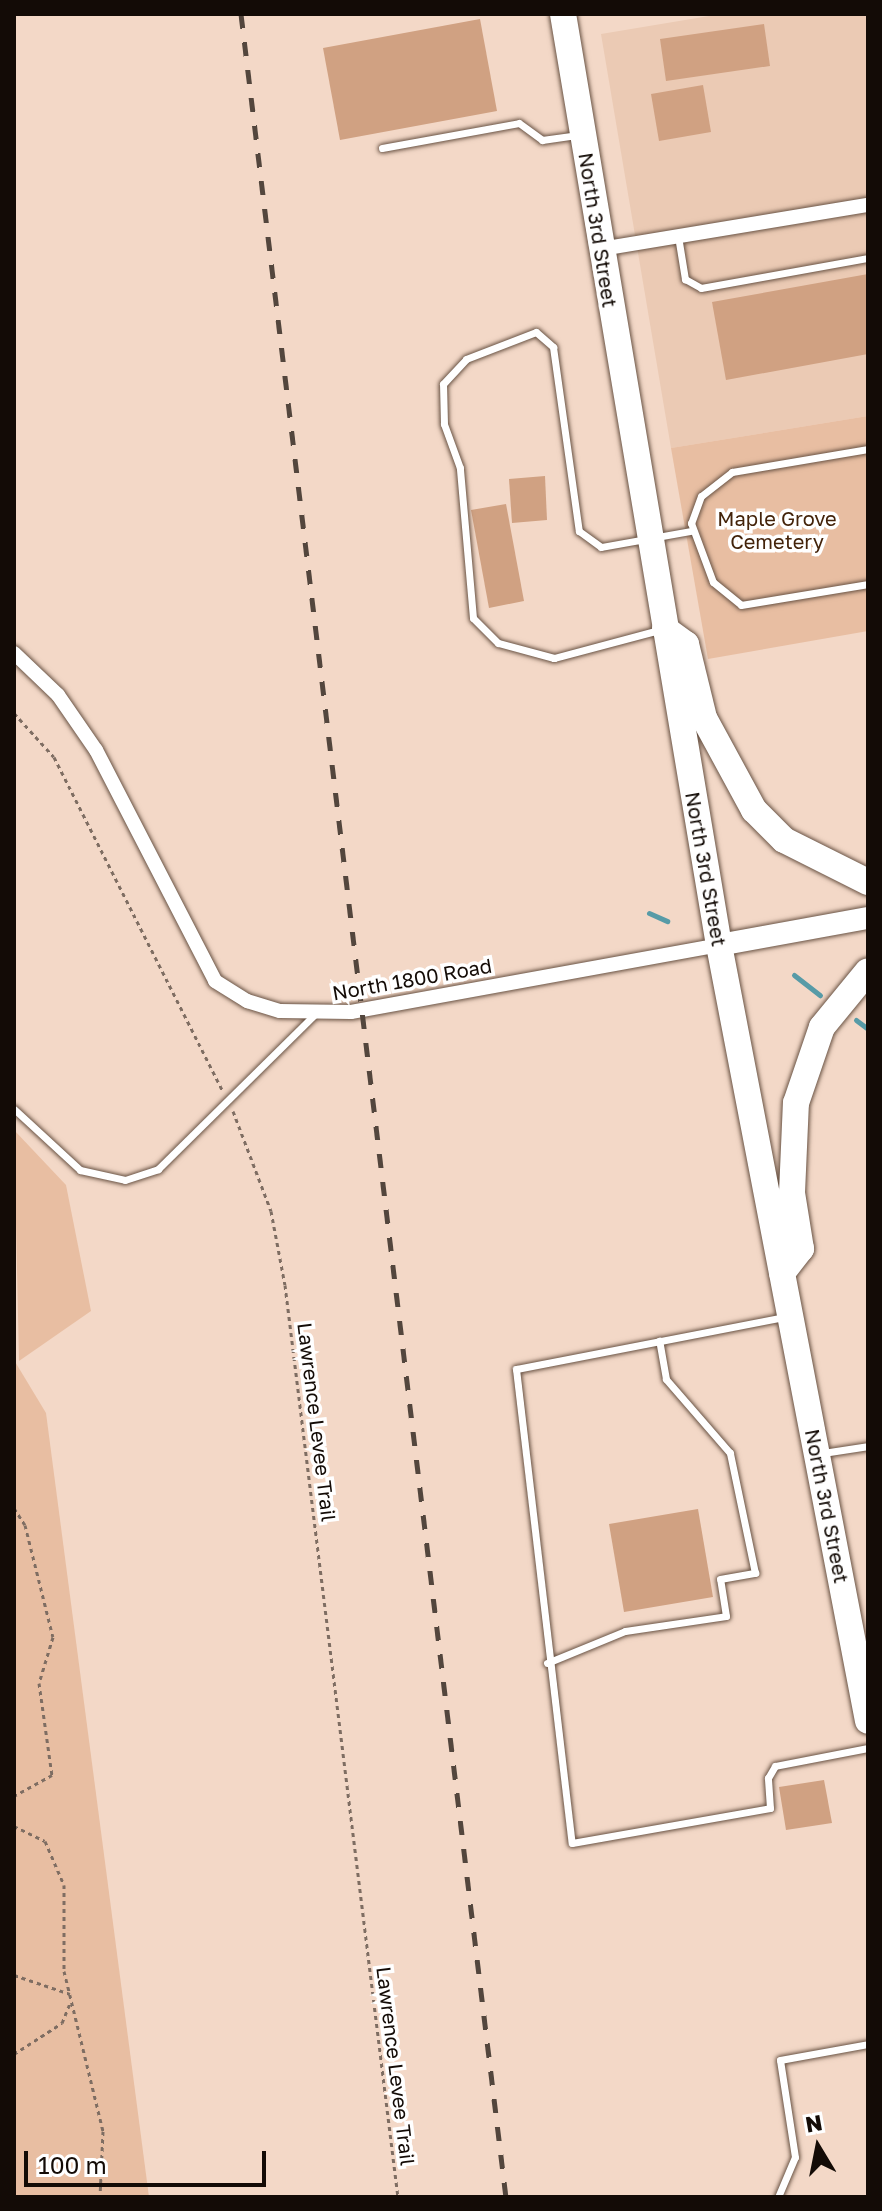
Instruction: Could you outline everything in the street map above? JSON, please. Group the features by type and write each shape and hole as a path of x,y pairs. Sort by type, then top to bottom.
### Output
{"highway":[{"name":"North 3rd Street","path":"563,14 719,945 816,1453 864,1682 868,1721"},
{"path":"665,629 686,644 704,718 754,810 797,848 868,882"},
{"path":"782,1273 801,1249 791,1142 802,1079 822,1027 868,971"}],"main road":[{"path":"719,945 868,918"}],"street":[{"path":"601,249 868,205"},
{"name":"North 1800 Road","path":"14,653 58,695 96,750 215,981 262,1007 315,1014 719,945"}],"lane":[{"path":"382,148 519,123 542,140 583,134"},
{"path":"678,236 685,279 701,288 868,258"},
{"path":"665,629 554,658 498,643 473,618 460,468 444,424 443,384 466,359 536,332 553,347 579,531 601,547 691,531"},
{"path":"868,449 732,472 701,496 691,531 713,582 741,605 868,584"},
{"path":"14,1109 57,1155 109,1181 158,1169 315,1014"},
{"path":"790,1316 516,1369 547,1663 572,1843 770,1808 768,1778 775,1766 868,1748"},
{"path":"547,1663 625,1631 726,1616 720,1579 755,1573 730,1453 666,1379 659,1341"},
{"path":"816,1453 868,1446"},
{"path":"778,2197 795,2157 780,2060 868,2044"}],"path":[{"name":"Lawrence Levee Trail","path":"14,713 54,757 255,1160 285,1285 398,2197"},
{"path":"14,1508 25,1525 53,1637 39,1683 52,1775 14,1796"},
{"path":"14,1826 45,1841 55,1859 69,1915 63,1957 103,2131 100,2197"},
{"path":"14,1975 71,1996"},
{"path":"14,2054 62,2023 71,1996"}],"shaded area":[{"path":"721,14 868,14 868,416 671,448 601,34"}],"green space":[{"name":"Maple Grove Cemetery","path":"868,416 868,631 708,659 671,448"},
{"path":"14,1130 66,1185 91,1311 19,1361"},
{"path":"14,1360 46,1413 149,2197 14,2197"}],"building":[{"path":"480,19 497,111 340,140 323,48"},
{"path":"764,24 770,66 666,81 660,39"},
{"path":"703,85 711,132 659,141 651,94"},
{"path":"868,274 868,354 726,380 712,302"},
{"path":"545,476 547,520 512,523 509,479"},
{"path":"506,504 524,601 489,608 471,510"},
{"path":"698,1509 713,1597 624,1612 609,1524"},
{"path":"824,1780 832,1823 786,1830 779,1787"}],"waterway":[{"path":"649,913 667,921"},
{"path":"794,975 820,995"},
{"path":"856,1020 868,1029"}],"railway":[{"path":"241,14 506,2197"}]}
